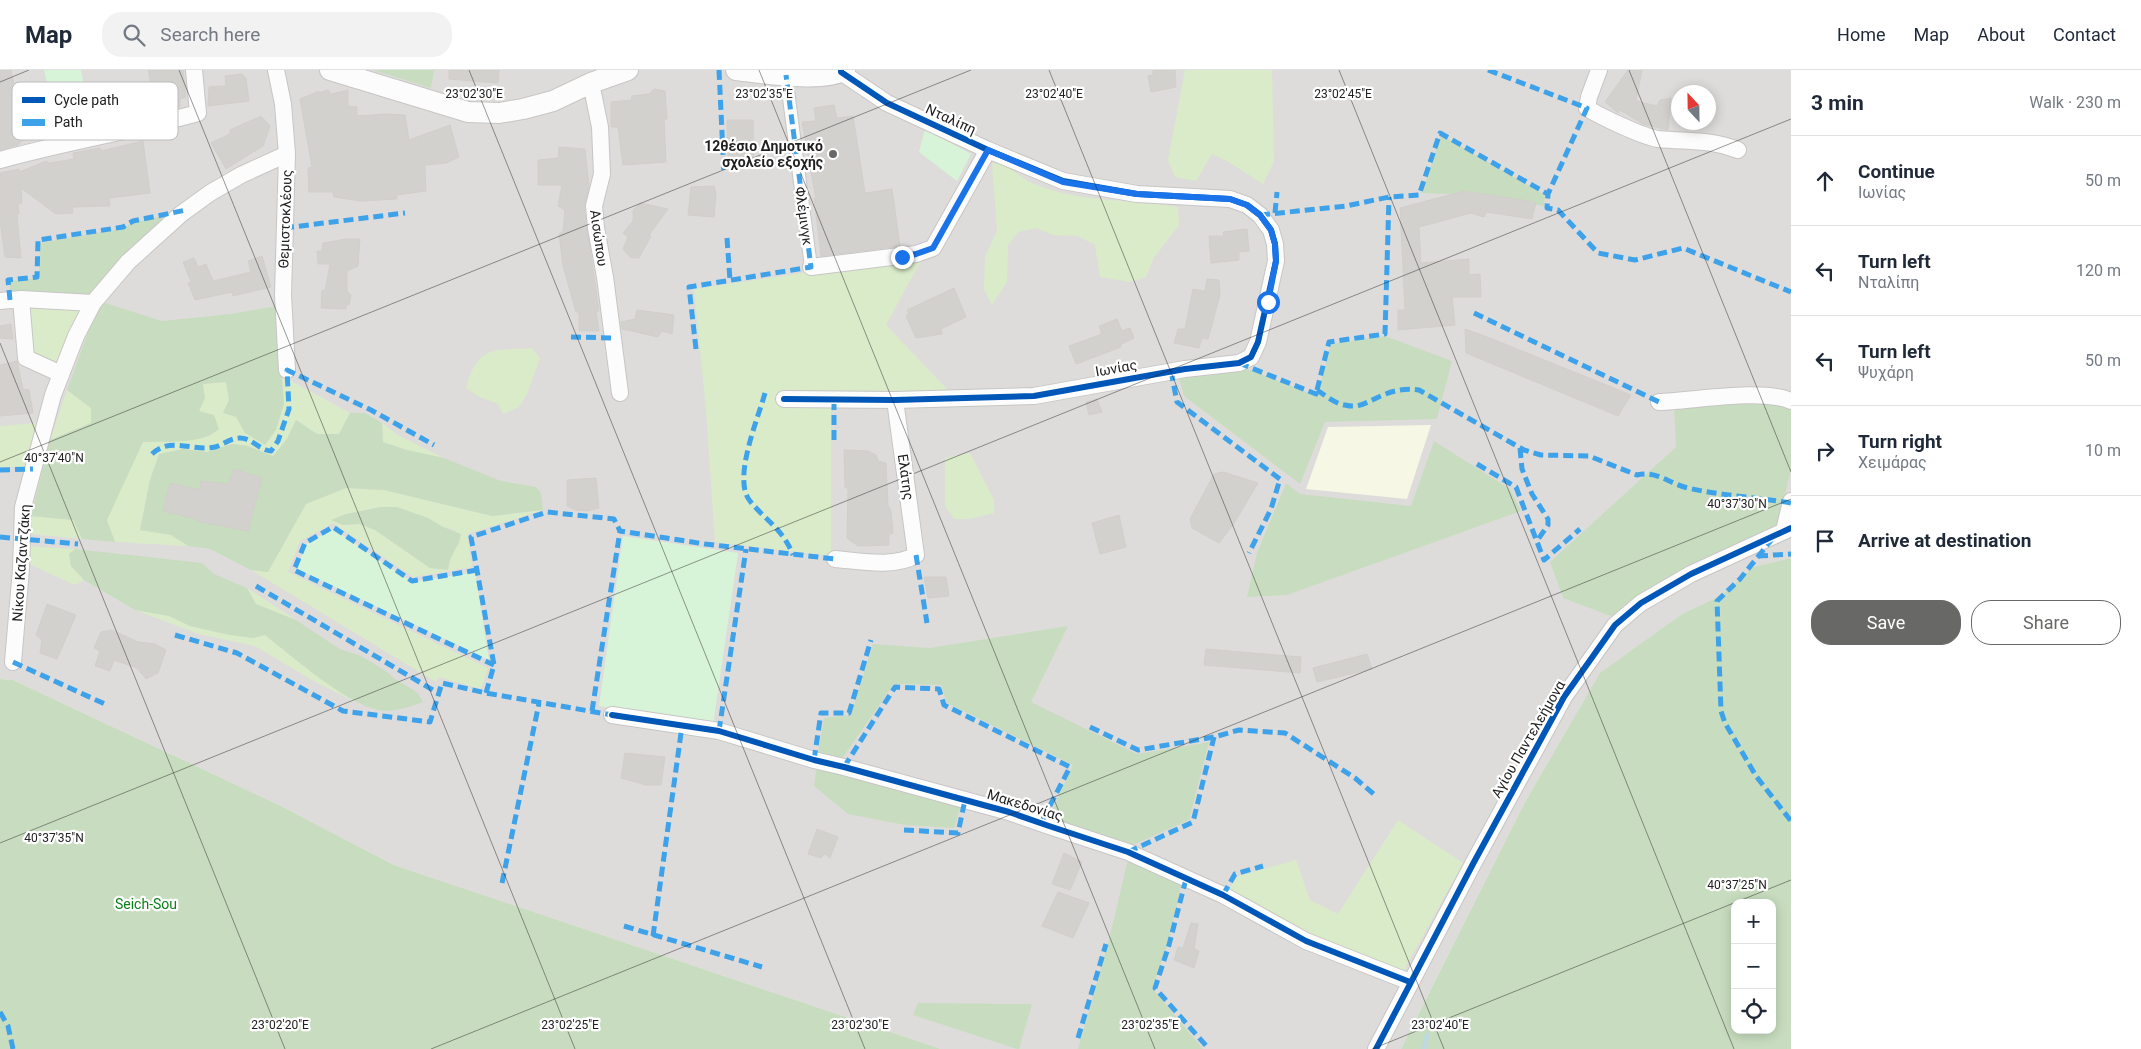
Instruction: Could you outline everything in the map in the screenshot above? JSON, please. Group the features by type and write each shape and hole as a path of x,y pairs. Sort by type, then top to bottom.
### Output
{"street":[{"path":"178,119 198,113 194,70"},
{"name":"Θεμιστοκλέους","path":"276,70 282,104 287,154 282,295 287,370"},
{"path":"330,70 468,112 499,113 553,101 590,83 628,70"},
{"path":"736,70 819,76 842,71"},
{"path":"1599,70 1587,108 1598,115 1656,139 1713,142 1738,150"},
{"name":"Νταλίπη","path":"842,71 887,102 988,150 1063,182 1137,194 1230,199 1247,205 1260,215"},
{"name":"Φλέμινγκ","path":"786,75 811,267"},
{"name":"Αισώπου","path":"590,83 600,127 602,174 594,206 596,228 605,277 620,393"},
{"path":"0,160 83,140"},
{"path":"811,267 916,254 933,248 988,150"},
{"name":"Νίκου Καζαντζάκη","path":"13,662 21,570 23,507 53,395 76,336 93,303 128,262 181,214 210,193 241,175 287,154"},
{"name":"Ιωνίας","path":"784,399 895,400 1034,396 1185,369 1232,364 1250,357 1260,335 1276,261 1275,244 1271,230 1260,215"},
{"path":"0,301 21,299 93,303"},
{"path":"21,299 26,358 61,374"},
{"path":"1659,402 1752,395 1783,397 1791,401"},
{"name":"Ελάτης","path":"835,559 878,562 906,560 916,555 895,400"},
{"path":"1788,530 1791,501"},
{"name":"Αγίου Παντελεήμονα","path":"1376,1049 1410,982 1564,697 1615,625 1649,598 1691,574 1788,530"},
{"name":"Μακεδονίας","path":"612,715 719,731 814,760 1008,812 1058,828 1128,852 1223,895 1306,941 1410,982"}],"shaded area":[{"path":"0,70 1791,70 1791,558 1753,567 1722,595 1682,614 1600,674 1524,804 1401,1049 941,1049 394,865 279,805 13,680 0,679"},
{"path":"1431,425 1407,499 1306,489 1328,427"}],"green space":[{"path":"44,70 81,70 83,82 47,82"},
{"path":"373,70 434,70 431,88"},
{"path":"1185,70 1272,70 1274,161 1263,184 1229,162 1212,154 1196,181 1175,177 1168,160"},
{"path":"925,129 971,154 957,181 919,152"},
{"path":"1441,135 1545,195 1544,206 1479,195 1422,193"},
{"path":"992,163 1007,167 1035,184 1067,194 1094,199 1178,207 1179,225 1153,259 1146,277 1130,282 1100,277 1095,245 1078,236 1053,235 1036,228 1018,232 1008,245 1007,282 992,305 984,289 985,257 997,231"},
{"path":"176,213 91,301 11,297 9,281 39,278 40,243 124,228 132,223"},
{"path":"924,255 886,325 948,390 946,394 831,393 831,556 715,542 706,410 694,289"},
{"path":"24,301 89,305 55,366 29,353"},
{"path":"102,302 162,321 231,314 276,306 284,404 276,430 265,445 245,433 236,417 223,413 229,400 226,382 203,384 205,398 199,411 214,415 219,429 203,438 193,440 143,442 107,520 115,542 82,539 73,520 31,516 50,440 91,423 91,408 67,390 91,324"},
{"path":"1385,336 1452,361 1437,419 1325,422 1300,484 1184,396 1179,378 1240,366 1317,396 1331,344"},
{"path":"532,348 540,358 527,394 519,407 503,414 498,404 478,396 466,388 476,364 482,357 497,350"},
{"path":"282,376 350,413 339,434 317,434 296,420 287,439 273,456 248,446 232,444 207,452 183,449 159,454 150,480 140,530 171,535 188,546 115,542 106,520 143,442 190,440 211,436 199,411 204,398 203,384 227,382 229,400 245,433 284,404"},
{"path":"67,390 91,408 91,423 50,440"},
{"path":"1783,403 1791,410 1791,469 1778,526 1616,618 1563,598 1550,562 1676,447 1674,404"},
{"path":"350,413 365,413 382,423 383,442 407,450 444,458 501,481 536,487 541,493 543,510 492,516 384,490 346,488 306,504 268,572 251,570 210,549 188,546 171,535 140,530 150,480 159,454 183,449 207,452 232,444 248,446 273,456 287,439 296,420 317,434 339,434"},
{"path":"37,423 30,467 0,467 0,426"},
{"path":"382,423 398,435 444,458 407,450 383,442"},
{"path":"1434,441 1510,489 1521,511 1287,595 1247,597 1257,553 1286,483 1300,494 1411,506"},
{"path":"970,453 994,500 994,513 970,519 954,519 945,506 945,458"},
{"path":"346,488 384,490 492,516 543,510 467,534 472,567 413,577 333,523 300,541 288,572 488,668 481,689 439,677 436,682 251,570 268,572 306,504","holes":["381,507 428,518 443,527 455,530 460,543 451,554 448,570 430,568 375,530 360,524 343,525 332,520 346,514"]},
{"path":"381,507 397,507 428,518 443,527 461,534 450,560 448,570 430,568 375,530 360,524 343,525 331,520 346,514"},
{"path":"31,516 73,520 82,539 31,534"},
{"path":"333,529 412,582 475,572 489,660 297,569 306,544"},
{"path":"623,536 738,553 713,725 599,706"},
{"path":"27,546 75,549 69,554 71,566 84,580 75,585 27,563"},
{"path":"75,549 202,563 214,574 247,588 256,604 296,620 340,649 361,656 386,671 395,679 417,692 423,702 407,708 384,711 365,706 335,689 304,667 265,635 253,638 229,635 190,626 169,616 135,610 84,580 71,566 69,554"},
{"path":"1791,558 1791,1049 1401,1049 1524,804 1600,673 1682,614 1722,595 1753,567"},
{"path":"247,588 296,620 255,604"},
{"path":"135,610 169,616 190,626 253,638 265,635 355,702 312,680 255,646 199,634"},
{"path":"1068,626 1031,702 1137,754 1209,742 1189,820 1126,848 1047,821 1073,765 947,703 941,685 894,684 839,763 817,758 824,718 851,715 873,644 929,648"},
{"name":"Seich-Sou","path":"0,679 13,680 279,805 394,865 941,1049 0,1049"},
{"path":"817,765 962,802 954,828 905,825 848,814 814,786"},
{"path":"1398,820 1463,863 1403,972 1282,924 1227,892 1238,876 1296,860 1310,900 1338,914"},
{"path":"1129,855 1182,881 1169,941 1152,988 1203,1049 1078,1049 1108,944"},
{"path":"918,1003 1032,1004 1019,1049 1017,1049 913,1015"}],"building":[{"path":"0,70 11,70 13,82 12,140 23,140 18,145 0,150"},
{"path":"148,70 183,70 186,97 180,99 180,107 178,108 178,82 151,82"},
{"path":"449,70 499,70 498,83 449,79"},
{"path":"1153,70 1175,70 1176,87 1151,92 1148,76 1153,75"},
{"path":"1628,70 1642,70 1636,101 1657,106 1660,100 1671,98 1668,130 1643,124 1620,110 1618,113 1605,102"},
{"path":"242,74 246,78 249,101 208,106 209,87 226,86 225,76"},
{"path":"654,89 665,91 667,119 664,119 666,162 623,165 618,127 611,127 611,102 631,100 632,96 649,94"},
{"path":"328,90 331,94 348,90 348,106 357,107 357,116 405,115 409,140 450,125 459,157 446,163 425,165 426,191 397,195 397,199 361,201 334,197 333,192 309,192 308,168 312,167 300,99 319,91 319,93"},
{"name":"12θέσιο Δημοτικό σχολείο εξοχής","path":"834,105 837,118 853,116 865,193 892,189 900,246 821,256 814,198 816,199 802,122 816,121 814,108"},
{"path":"261,116 270,126 263,146 226,169 211,143 230,134 230,130"},
{"path":"727,120 753,120 754,166 731,165 728,155"},
{"path":"143,141 150,193 109,198 110,206 72,207 73,213 56,214 21,188 22,203 18,204 19,214 17,214 21,258 5,257 0,220 0,173 19,169 19,172 46,161 49,163 74,159 73,153 100,148 101,151"},
{"path":"559,147 585,149 589,187 584,207 599,311 596,311 599,331 579,331 579,312 576,312 563,266 559,234 563,232 565,210 558,206 562,185 538,185 538,160 558,158"},
{"path":"714,186 716,193 714,217 688,215 691,187"},
{"path":"1464,191 1536,202 1532,219 1486,212 1484,217 1471,213 1419,227 1421,263 1469,259 1469,275 1480,274 1481,297 1452,297 1455,325 1398,330 1398,310 1405,310 1400,208"},
{"path":"640,203 668,209 649,235 651,236 639,258 631,258 623,249 628,237 623,233 633,221 633,210"},
{"path":"1247,229 1249,251 1239,252 1239,260 1211,263 1209,236 1224,236 1223,232"},
{"path":"346,239 360,239 358,266 347,271 347,291 351,295 349,305 347,304 346,309 321,308 322,290 325,291 330,264 318,264 317,251 322,251 323,243"},
{"path":"262,256 271,287 233,296 232,292 195,300 188,283 191,282 183,262 194,258 198,267 206,264 213,281 251,272 248,261"},
{"path":"1207,279 1219,280 1220,295 1208,339 1202,338 1199,348 1174,343 1178,329 1185,329 1193,289 1205,291"},
{"path":"954,288 966,317 941,329 942,334 916,338 906,316 909,314 907,310"},
{"path":"637,310 674,315 672,334 662,331 658,337 622,329 621,322 635,319"},
{"path":"1117,319 1122,331 1130,328 1134,338 1120,345 1121,347 1076,364 1069,346 1102,334 1099,326"},
{"path":"11,324 13,339 0,338 0,326"},
{"path":"1465,329 1631,395 1618,416 1466,353"},
{"path":"17,361 23,389 29,390 33,413 0,416 0,365"},
{"path":"1097,399 1102,412 1089,415 1086,402"},
{"path":"844,450 868,451 876,455 878,461 886,463 888,505 891,511 893,533 889,534 889,545 858,546 847,538 848,488 845,488"},
{"path":"234,469 262,478 248,531 196,521 196,519 163,511 170,483 200,490 201,481 228,484"},
{"path":"1223,472 1258,483 1233,525 1219,543 1192,528 1190,519 1214,474"},
{"path":"596,478 599,508 588,511 575,510 567,506 567,480"},
{"path":"1119,515 1126,547 1100,554 1092,523"},
{"path":"924,577 946,577 949,596 928,598"},
{"path":"47,604 76,615 57,659 40,653 42,640 36,635"},
{"path":"112,630 138,642 155,644 166,650 158,673 146,679 137,668 114,660 110,671 95,666 100,651 94,648 101,632"},
{"path":"1206,649 1301,657 1300,673 1204,665"},
{"path":"1367,654 1372,669 1317,682 1313,668"},
{"path":"625,753 665,757 661,785 646,785 621,778"},
{"path":"817,829 838,837 830,858 825,854 821,858 808,854"},
{"path":"1064,853 1082,862 1070,890 1052,884"},
{"path":"1058,892 1089,903 1073,938 1042,926"},
{"path":"1191,923 1198,924 1194,949 1199,951 1194,968 1174,960 1178,947 1183,948"}],"waterway":[{"path":"1424,1049 1427,1035"}],"marked path":[{"path":"719,70 724,174"},
{"path":"1488,70 1587,108 1548,194 1547,208 1558,210 1598,253 1635,260 1683,248 1791,292"},
{"path":"696,349 689,287 811,267 786,75"},
{"path":"1260,215 1346,206 1389,197 1419,195 1440,133 1548,194"},
{"path":"1275,213 1277,192"},
{"path":"1317,390 1329,342 1385,334 1389,197"},
{"path":"10,300 8,280 37,277 38,240 123,227 133,221 186,210"},
{"path":"284,228 405,213"},
{"path":"727,238 730,280"},
{"path":"1474,313 1659,402"},
{"path":"571,337 612,338"},
{"path":"1239,363 1316,394 1317,390"},
{"path":"152,454 166,446 207,448 240,438 271,451 278,441 289,409 287,370 371,410 434,445"},
{"path":"1171,371 1177,402 1280,479 1271,509 1249,553"},
{"path":"1317,390 1338,403 1350,406 1364,404 1395,391 1419,390 1524,450 1541,455 1589,456 1637,475 1650,474 1688,488 1791,503"},
{"path":"765,393 748,448 744,478 745,491 750,501 784,539 793,555"},
{"path":"834,398 834,440"},
{"path":"1520,448 1522,469 1532,494 1548,519 1548,525 1537,541"},
{"path":"1477,464 1516,487 1544,560 1580,529"},
{"path":"0,470 33,469"},
{"path":"486,693 494,665 471,537 547,512 614,519 620,531 705,544 835,559"},
{"path":"477,570 412,581 333,527 305,543 294,570 494,665"},
{"path":"592,711 620,531"},
{"path":"0,537 78,544"},
{"path":"1773,538 1740,579 1717,601 1721,711 1725,723 1756,776 1791,821"},
{"path":"719,731 746,549"},
{"path":"1758,556 1791,554"},
{"path":"916,555 927,623"},
{"path":"256,586 433,690 440,690"},
{"path":"175,635 237,653 343,711 430,722 442,683 486,693 612,715"},
{"path":"814,760 821,713 849,713 871,640"},
{"path":"13,662 107,705"},
{"path":"844,767 895,687 939,689 944,705 1070,767 1041,823"},
{"path":"502,883 539,703"},
{"path":"653,936 682,726"},
{"path":"1090,727 1138,750 1214,737 1239,730 1285,733 1355,778 1376,796"},
{"path":"1128,852 1193,822 1214,737"},
{"path":"904,830 958,833 965,800"},
{"path":"1223,895 1235,874 1263,866"},
{"path":"1186,879 1169,945 1155,988 1209,1049"},
{"path":"624,926 762,967"},
{"path":"1078,1038 1106,944"},
{"path":"0,1012 8,1026 13,1049"}],"cycle path":[{"path":"784,399 895,400 1034,396 1185,369 1239,363 1251,357 1258,342 1276,261 1275,244 1271,230 1260,215 1247,205 1230,199 1137,194 1063,181 988,150 887,103 841,72 841,70"},
{"path":"1376,1049 1474,862 1564,697 1615,625 1641,603 1691,574 1791,528"},
{"path":"612,715 719,731 814,760 1009,812 1128,852 1223,895 1306,941 1410,982"}],"place":[{"name":"12θέσιο Δημοτικό σχολείο εξοχής","path":"833,154"}],"route":[{"path":"902,257 933,248 988,150 1063,182 1137,194 1230,199 1247,205 1260,215 1271,230 1275,244 1276,261 1268,302"}]}
